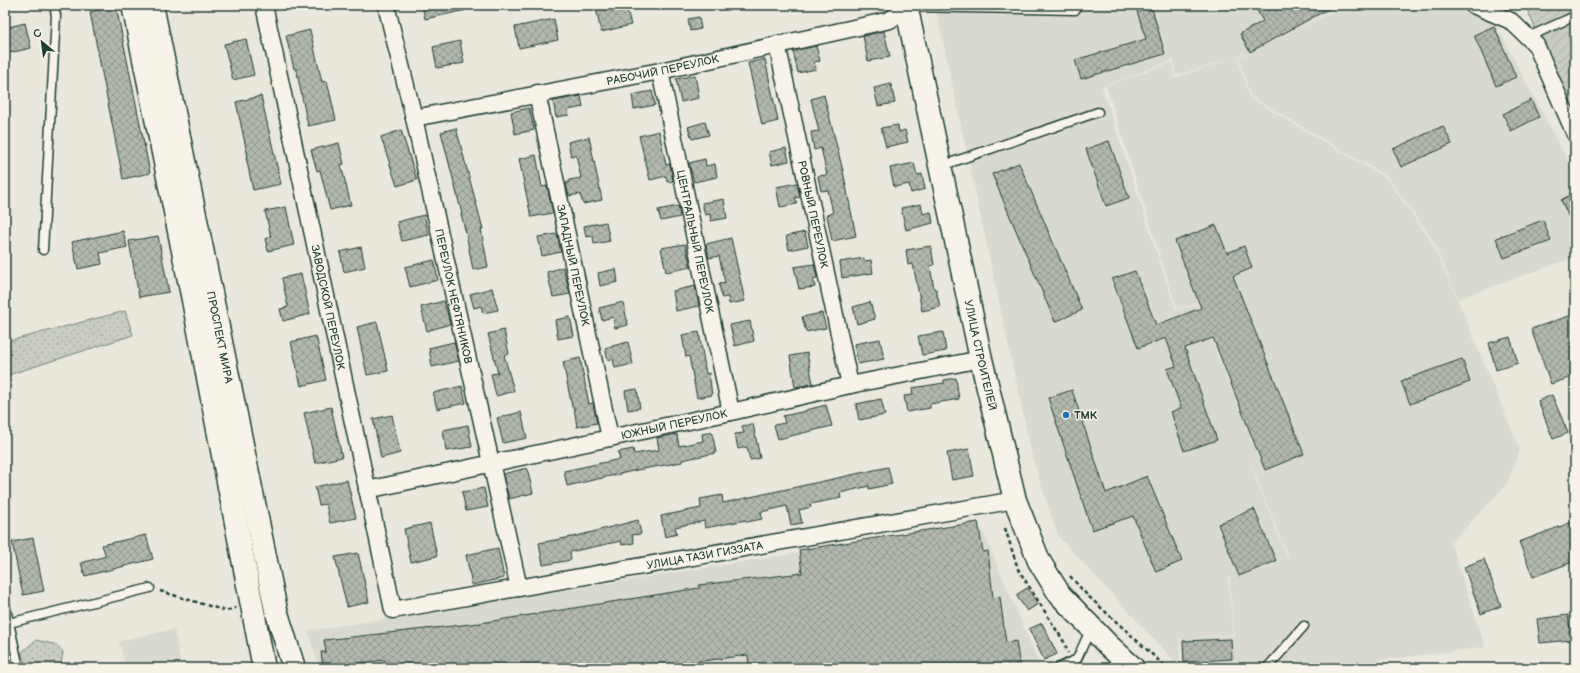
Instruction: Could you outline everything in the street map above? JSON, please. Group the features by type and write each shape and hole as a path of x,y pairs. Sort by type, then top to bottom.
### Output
{"main road":[{"name":"ПРОСПЕКТ МИРА","path":"133,5 193,300 264,668"},
{"name":"ПРОСПЕКТ МИРА","path":"152,5 276,610 294,668"},
{"name":"УЛИЦА СТРОИТЕЛЕЙ","path":"906,6 981,359 1015,500 1039,560 1060,595 1133,668"}],"street":[{"name":"ЗАВОДСКОЙ ПЕРЕУЛОК","path":"264,5 393,610"},
{"name":"ПЕРЕУЛОК НЕФТЯНИКОВ","path":"386,5 414,118 519,588"},
{"path":"1473,5 1511,21 1536,45 1575,134"},
{"name":"РАБОЧИЙ ПЕРЕУЛОК","path":"414,118 660,72 777,44 890,20 906,6"},
{"name":"РОВНЫЙ ПЕРЕУЛОК","path":"777,44 850,385"},
{"name":"ЦЕНТРАЛЬНЫЙ ПЕРЕУЛОК","path":"660,72 731,412"},
{"name":"ЗАПАДНЫЙ ПЕРЕУЛОК","path":"538,94 610,438"},
{"name":"ЮЖНЫЙ ПЕРЕУЛОК","path":"367,490 850,385 981,359"},
{"name":"УЛИЦА ТАЗИ ГИЗЗАТА","path":"393,610 1015,500"}],"lane":[{"path":"43,250 56,16 54,5"},
{"path":"906,6 1009,7 1075,10"},
{"path":"1528,37 1575,16"},
{"path":"940,166 1098,112"},
{"path":"9,623 150,588"},
{"path":"5,604 19,668"},
{"path":"1267,668 1304,626"},
{"path":"1058,668 1077,659 1092,627"}],"path":[{"path":"1067,571 1086,594 1167,668"},
{"path":"150,588 226,611"}],"shaded area":[{"path":"935,5 1343,5 1238,57 1249,97 1386,178 1429,237 1458,300 1520,450 1507,484 1451,543 1485,647 1318,668 1237,668 1236,665 1182,668 1182,638 1180,638 1180,667 1058,536 1033,460","holes":["1238,57 1174,78 1172,62 1106,86 1177,309 1198,303 1254,444 1197,305 1176,310 1102,87 1173,60 1175,76","1261,460 1251,464 1288,557 1248,571 1287,557 1250,464","1228,577 1234,635 1189,637 1233,634"]},
{"path":"1346,5 1458,5 1496,25 1575,174 1575,257 1458,299 1431,237 1387,177 1250,96 1239,57"},
{"path":"1525,5 1575,5 1575,118"},
{"path":"125,311 133,335 5,376 5,342"},
{"path":"980,524 1041,668 319,668 308,631"},
{"path":"174,629 182,668 126,668 119,641"},
{"path":"36,640 57,645 63,652 59,668 32,668 26,665 21,653"}],"building":[{"path":"422,5 465,5 466,10 425,19"},
{"path":"612,5 626,5 631,25 601,32 596,8"},
{"path":"1135,5 1151,5 1165,54 1081,79 1075,60 1146,39"},
{"path":"1254,5 1335,5 1250,52 1240,34 1263,21"},
{"path":"116,6 150,173 123,179 90,12"},
{"path":"699,17 701,29 690,31 688,19"},
{"path":"554,19 558,40 519,48 515,27"},
{"path":"25,23 31,48 5,54 5,28"},
{"path":"1494,26 1516,77 1496,86 1474,35"},
{"path":"310,30 322,82 327,81 336,120 308,126 296,68 294,69 286,36"},
{"path":"884,31 890,57 868,61 863,36"},
{"path":"246,39 254,75 233,80 224,44"},
{"path":"460,41 464,63 437,68 433,47"},
{"path":"816,46 820,61 814,62 816,69 798,73 793,51"},
{"path":"765,59 778,121 762,125 748,63"},
{"path":"695,75 699,98 681,102 676,79"},
{"path":"891,84 895,103 878,106 874,88"},
{"path":"652,91 655,105 634,109 632,95"},
{"path":"824,95 843,171 856,236 832,241 827,215 833,213 828,190 821,191 818,176 827,175 821,148 814,150 811,132 819,131 811,99"},
{"path":"261,96 281,184 253,190 246,157 248,157 236,102"},
{"path":"581,96 583,107 568,110 569,115 556,117 553,101"},
{"path":"1531,100 1539,117 1511,131 1503,114"},
{"path":"529,108 534,130 515,134 511,112"},
{"path":"705,122 709,135 692,139 688,127"},
{"path":"898,125 899,132 905,130 908,142 886,147 881,128"},
{"path":"1443,126 1452,144 1401,167 1393,149"},
{"path":"456,128 483,229 481,229 488,267 473,270 462,214 441,132"},
{"path":"401,130 417,180 397,186 381,137"},
{"path":"659,131 666,165 670,164 673,181 667,182 666,176 650,180 639,136"},
{"path":"589,137 602,200 583,204 580,194 569,196 566,183 569,182 569,180 581,178 576,155 571,156 568,142"},
{"path":"1109,141 1129,198 1106,206 1086,149"},
{"path":"339,143 344,164 341,165 351,205 330,210 320,170 317,171 311,150"},
{"path":"786,148 789,161 772,165 769,152"},
{"path":"536,155 542,187 547,186 553,213 531,217 519,159"},
{"path":"705,159 706,166 715,164 717,177 694,182 689,163"},
{"path":"914,163 917,175 922,174 925,189 911,193 909,184 894,187 890,168"},
{"path":"1019,163 1082,310 1055,322 992,174"},
{"path":"797,183 800,197 795,198 797,204 780,207 776,187"},
{"path":"1570,195 1575,205 1575,230 1561,200"},
{"path":"724,199 727,218 711,221 710,214 705,215 702,203"},
{"path":"921,204 923,214 931,212 933,223 906,230 901,208"},
{"path":"678,206 680,217 661,221 658,210"},
{"path":"286,207 294,245 268,251 265,239 271,237 265,211"},
{"path":"424,215 429,235 402,241 397,222"},
{"path":"1543,220 1551,241 1504,258 1496,238"},
{"path":"606,222 610,241 594,244 593,236 586,237 584,226"},
{"path":"1216,225 1227,253 1244,246 1252,268 1233,276 1304,454 1265,470 1213,338 1185,348 1217,440 1184,451 1171,412 1181,408 1167,369 1176,366 1166,338 1138,348 1112,279 1135,271 1156,325 1201,308 1175,241"},
{"path":"123,231 127,247 100,253 102,264 78,269 72,242"},
{"path":"805,232 808,246 789,250 786,236"},
{"path":"557,234 561,252 542,256 538,237"},
{"path":"158,236 169,292 139,297 129,241"},
{"path":"731,238 745,301 729,304 728,297 722,298 719,284 725,283 719,256 709,258 706,244"},
{"path":"685,244 691,267 666,272 661,248"},
{"path":"931,246 934,265 930,266 934,289 936,289 940,307 922,311 913,264 908,265 906,250"},
{"path":"361,247 365,267 344,272 340,252"},
{"path":"864,258 864,261 871,260 873,273 842,278 840,262"},
{"path":"434,260 438,280 410,287 405,267"},
{"path":"814,264 817,278 813,279 815,287 799,289 794,267"},
{"path":"563,267 570,294 553,297 547,272"},
{"path":"616,269 618,282 600,286 598,273"},
{"path":"301,274 310,314 283,321 280,309 288,307 282,278"},
{"path":"695,286 699,306 676,311 673,291"},
{"path":"492,288 498,310 483,313 481,306 474,308 470,294"},
{"path":"444,301 450,324 427,331 421,307"},
{"path":"623,302 628,325 615,328 613,317 602,320 599,308"},
{"path":"870,302 875,319 857,324 853,307"},
{"path":"822,313 826,328 806,332 802,317"},
{"path":"1575,314 1575,376 1551,384 1531,329"},
{"path":"570,317 574,336 558,339 555,320"},
{"path":"750,321 754,341 735,346 730,325"},
{"path":"377,322 388,371 367,375 357,327"},
{"path":"504,330 509,354 504,355 514,391 496,396 491,374 498,373 488,334"},
{"path":"699,332 706,374 709,373 712,395 697,398 689,356 686,357 682,335"},
{"path":"943,332 946,351 922,355 918,336"},
{"path":"316,336 326,380 301,386 291,342"},
{"path":"1510,337 1518,363 1496,370 1489,343"},
{"path":"880,339 884,359 858,364 854,344"},
{"path":"454,342 459,361 432,367 429,348"},
{"path":"628,342 633,364 615,368 613,359 608,360 605,348"},
{"path":"807,353 813,384 795,387 790,356"},
{"path":"580,358 589,404 593,403 597,423 577,427 574,407 572,407 563,362"},
{"path":"1462,359 1470,382 1410,404 1401,381"},
{"path":"956,378 959,399 930,404 930,408 907,412 904,396 913,395 912,388 944,383 944,380"},
{"path":"462,386 466,403 437,409 433,393"},
{"path":"637,389 640,408 628,410 625,391"},
{"path":"1072,390 1106,493 1147,476 1182,561 1156,572 1133,516 1092,530 1048,398"},
{"path":"1552,395 1568,433 1553,439 1538,401"},
{"path":"881,399 885,415 859,420 856,404"},
{"path":"826,405 832,426 778,439 774,425 785,423 783,416"},
{"path":"331,407 342,457 315,463 304,413"},
{"path":"521,412 527,438 503,443 497,418"},
{"path":"392,415 400,453 381,458 373,419"},
{"path":"753,424 760,458 750,460 747,447 738,449 735,434 744,433 742,426"},
{"path":"468,425 472,447 446,451 443,430"},
{"path":"712,432 716,453 682,460 682,462 637,470 567,486 564,471 620,459 618,452 633,449 634,454 659,450 657,438 677,434 679,446 703,441 702,434"},
{"path":"969,449 974,476 952,480 947,453"},
{"path":"888,467 892,484 869,489 869,486 840,493 841,498 810,504 811,507 799,510 802,523 791,525 787,506 761,512 762,519 747,522 746,520 705,528 704,521 675,527 677,534 665,537 661,516 701,508 700,499 722,495 723,503"},
{"path":"527,468 533,493 509,499 503,474"},
{"path":"347,480 356,518 330,523 326,504 319,505 315,487"},
{"path":"484,488 488,507 466,511 462,492"},
{"path":"1254,509 1276,561 1239,576 1218,524"},
{"path":"638,520 641,534 632,535 634,543 622,545 621,541 570,552 571,560 543,565 539,543 577,536"},
{"path":"1575,521 1575,561 1533,577 1519,542"},
{"path":"978,522 983,552 988,551 993,598 1000,597 1006,643 1016,641 1020,668 749,668 748,655 648,668 385,668 385,660 323,667 321,652 326,652 324,640 480,623 699,588 699,585 802,573 799,550"},
{"path":"430,523 437,556 411,562 404,529"},
{"path":"146,535 153,559 85,576 81,563 106,556 102,545"},
{"path":"33,538 44,591 23,595 12,542"},
{"path":"498,548 504,578 472,585 466,555"},
{"path":"358,553 369,602 347,607 335,557"},
{"path":"1484,559 1501,606 1481,614 1464,567"},
{"path":"1027,588 1038,604 1027,611 1016,595"},
{"path":"1568,615 1571,640 1540,643 1537,619"},
{"path":"1042,623 1057,654 1044,660 1029,629"},
{"path":"1231,639 1232,659 1184,662 1183,641"}],"place":[{"name":"ТМК","path":"1066,415"}]}
